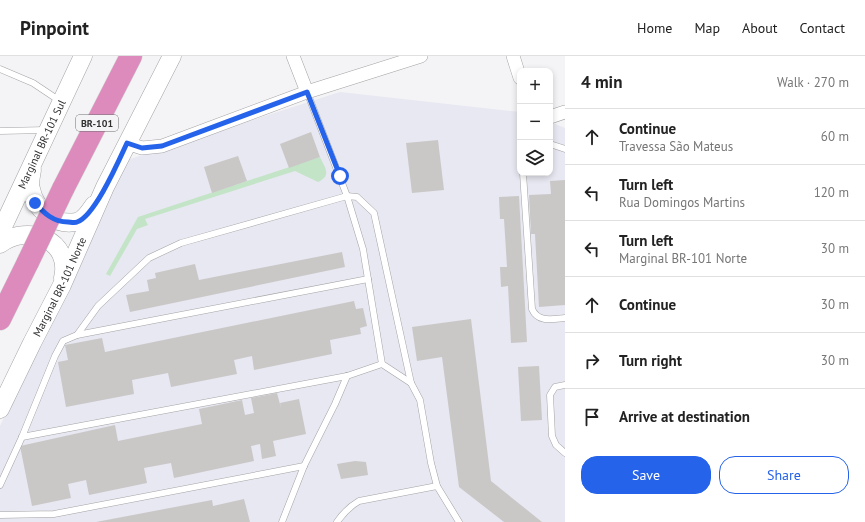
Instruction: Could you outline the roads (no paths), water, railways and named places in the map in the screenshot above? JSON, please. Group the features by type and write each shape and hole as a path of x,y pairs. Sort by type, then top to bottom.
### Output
{"highway":[{"name":"BR-101","path":"57,186 115,56"},
{"name":"BR-101","path":"0,319 4,284 15,253 57,186 131,56"},
{"path":"0,327 4,284"}],"main road":[{"name":"Marginal BR-101 Norte","path":"0,409 62,285 105,187 172,56"},
{"name":"Marginal BR-101 Sul","path":"0,233 61,101 77,61"},
{"path":"34,158 30,187 35,203 46,215 61,222 77,222 89,213 105,187"},
{"path":"15,253 8,238 24,234 40,236 54,244 63,257 65,270 62,285"}],"street":[{"path":"293,56 307,92"},
{"path":"127,143 142,148 162,146 307,92 421,56"},
{"path":"513,56 517,69"},
{"path":"553,116 565,112"}],"lane":[{"path":"0,68 33,83 61,101"},
{"path":"307,92 335,162 363,249 382,364 411,383"},
{"path":"0,131 47,130"},
{"path":"553,145 565,149"},
{"path":"523,176 532,309 536,315 542,319 565,318"},
{"path":"77,335 98,306 149,258 181,243 347,196 357,197 374,213 411,383 420,400 431,464 437,486 459,522"},
{"path":"0,486 63,341 77,335 368,278"},
{"path":"22,437 346,376 382,364"},
{"path":"282,522 304,466 335,404 346,376"},
{"path":"565,385 555,387 550,395 552,436 556,445 565,453"},
{"path":"0,515 54,514 304,466"},
{"path":"338,522 342,514 359,501 437,486"}]}
